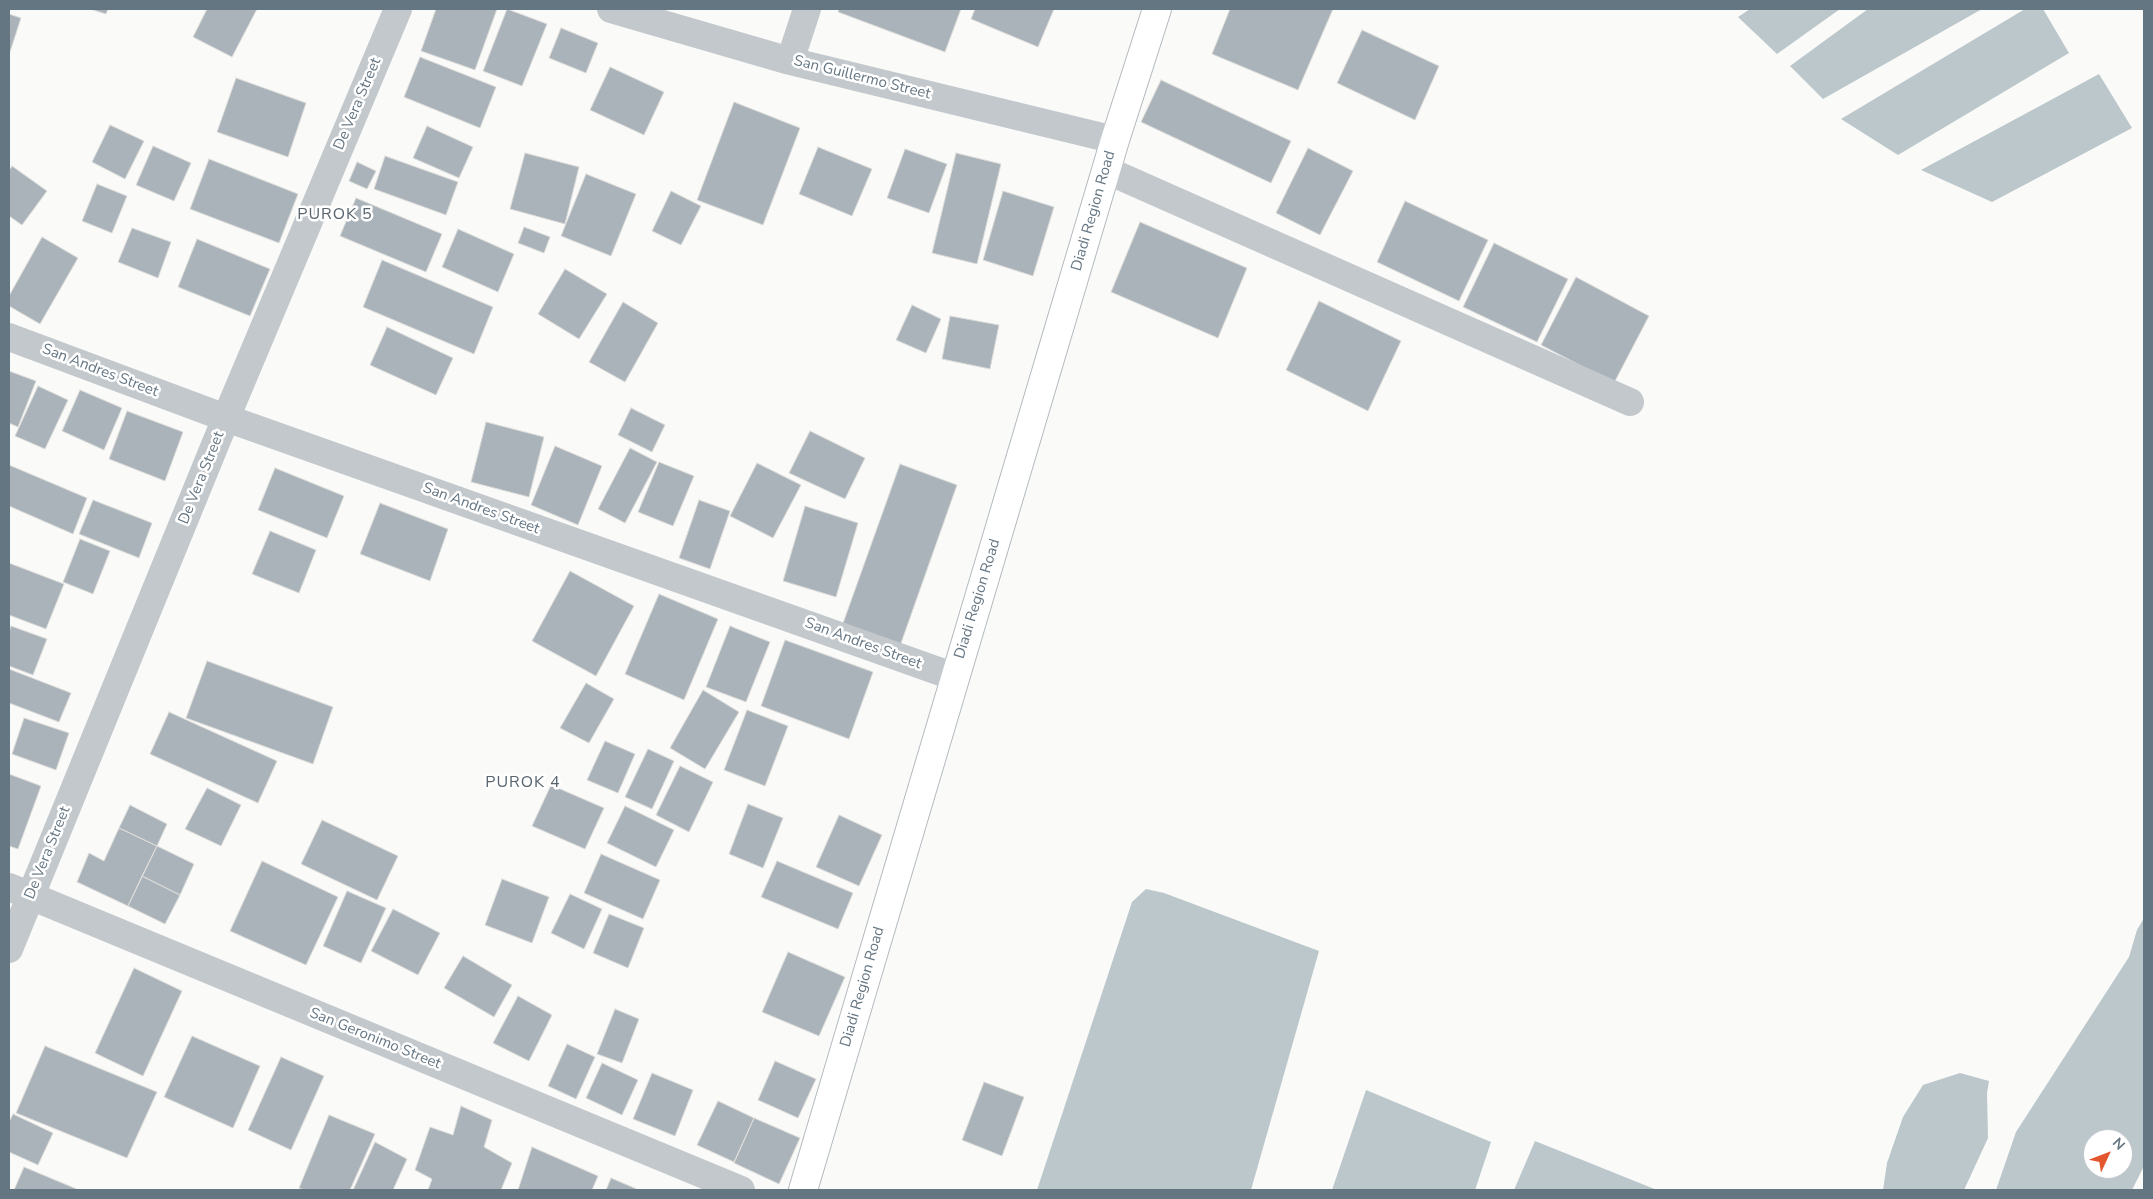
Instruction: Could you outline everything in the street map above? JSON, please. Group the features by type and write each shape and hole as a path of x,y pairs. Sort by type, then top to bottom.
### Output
{"main road":[{"name":"Diadi Region Road","path":"803,1190 1115,140 1158,9"}],"street":[{"name":"De Vera Street","path":"9,949 20,892 226,418 398,9"},
{"name":"San Guillermo Street","path":"611,9 790,61 1115,140"},
{"path":"790,61 807,9"},
{"path":"1106,170 1630,402"},
{"name":"San Andres Street","path":"9,337 226,418 955,677"},
{"name":"San Geronimo Street","path":"20,892 741,1190"}],"shaded area":[{"path":"1750,9 1840,9 1777,54 1738,17"},
{"path":"1868,9 1982,9 1823,99 1790,66"},
{"path":"2025,9 2043,9 2069,53 1898,155 1841,119"},
{"path":"2099,74 2132,128 1992,202 1921,170"},
{"path":"1146,889 1164,893 1319,951 1251,1190 1037,1190 1132,902"},
{"path":"2144,918 2144,1166 2132,1190 1996,1190 2016,1132 2129,957 2137,930"},
{"path":"1960,1073 1989,1081 1987,1093 1988,1138 1964,1190 1883,1190 1887,1163 1903,1117 1923,1085"},
{"path":"1366,1090 1491,1142 1475,1190 1332,1190"},
{"path":"1535,1141 1657,1190 1514,1190"}],"building":[{"path":"90,9 108,9 106,14"},
{"path":"207,9 257,9 232,57 193,37"},
{"path":"436,9 497,9 475,70 421,51"},
{"path":"507,9 547,24 522,86 483,71"},
{"path":"839,9 961,9 945,52 838,12"},
{"path":"975,9 1054,9 1038,47 971,19"},
{"path":"1230,9 1333,9 1298,90 1212,54"},
{"path":"9,14 21,18 9,55"},
{"path":"561,28 598,43 586,73 549,58"},
{"path":"1362,30 1439,66 1415,120 1337,83"},
{"path":"420,57 496,87 480,128 404,97"},
{"path":"610,67 664,92 644,135 590,110"},
{"path":"236,78 306,103 288,157 217,132"},
{"path":"1161,80 1291,141 1271,183 1141,122"},
{"path":"734,102 800,128 763,225 697,200"},
{"path":"110,125 144,141 125,179 92,162"},
{"path":"427,126 473,147 459,178 413,158"},
{"path":"153,146 191,163 174,201 136,185"},
{"path":"818,147 872,169 852,216 799,194"},
{"path":"1308,148 1353,171 1320,235 1276,213"},
{"path":"905,149 947,164 929,213 887,198"},
{"path":"525,153 579,167 565,224 510,209"},
{"path":"956,153 1001,164 977,264 932,253"},
{"path":"385,156 458,182 446,215 374,189"},
{"path":"209,159 298,194 279,243 190,209"},
{"path":"357,162 376,171 367,189 349,181"},
{"path":"12,166 47,191 22,225 9,216 9,171"},
{"path":"586,174 636,194 611,256 561,236"},
{"path":"97,184 127,196 112,233 82,221"},
{"path":"671,191 701,206 681,245 652,231"},
{"path":"1003,191 1054,207 1033,276 983,260"},
{"path":"356,198 442,234 426,272 340,236"},
{"path":"1405,201 1488,240 1459,301 1377,262"},
{"path":"1140,222 1247,268 1218,338 1111,292"},
{"path":"524,227 550,237 544,253 518,243"},
{"path":"132,228 171,242 158,278 118,262"},
{"path":"458,229 514,254 498,292 442,267"},
{"path":"42,237 78,258 40,324 9,306 9,296"},
{"path":"197,239 270,269 250,316 178,287"},
{"path":"1494,243 1568,279 1537,342 1463,307"},
{"path":"382,260 493,307 474,354 363,307"},
{"path":"565,269 607,294 579,339 538,314"},
{"path":"1576,277 1649,316 1614,383 1541,345"},
{"path":"1319,301 1401,341 1368,411 1286,370"},
{"path":"623,302 658,323 625,382 589,362"},
{"path":"912,305 941,319 926,353 896,340"},
{"path":"950,316 999,325 990,369 942,359"},
{"path":"387,327 453,358 436,395 370,365"},
{"path":"9,371 36,381 18,427 9,423"},
{"path":"38,386 68,400 45,449 15,436"},
{"path":"80,390 122,408 104,450 62,431"},
{"path":"631,408 665,425 652,452 618,435"},
{"path":"127,411 183,432 165,481 109,459"},
{"path":"486,422 544,437 529,497 471,482"},
{"path":"810,431 865,458 845,499 789,473"},
{"path":"555,446 602,466 578,525 531,505"},
{"path":"630,448 657,462 625,523 598,509"},
{"path":"659,462 694,476 673,526 638,512"},
{"path":"757,463 801,485 773,538 730,516"},
{"path":"900,464 957,485 900,646 842,626"},
{"path":"9,465 87,498 73,534 9,506"},
{"path":"275,468 344,496 327,538 258,510"},
{"path":"93,500 152,523 139,558 79,534"},
{"path":"699,500 730,511 710,569 679,558"},
{"path":"380,503 448,529 430,581 360,554"},
{"path":"805,506 858,523 836,597 783,581"},
{"path":"270,531 316,550 299,593 252,574"},
{"path":"80,539 110,551 93,594 63,582"},
{"path":"9,563 64,584 46,629 9,615"},
{"path":"570,571 634,606 596,676 532,641"},
{"path":"659,594 718,619 684,700 625,674"},
{"path":"11,626 47,639 33,675 9,666 9,632"},
{"path":"730,626 770,642 746,702 706,687"},
{"path":"785,640 873,672 849,739 761,706"},
{"path":"207,661 333,707 313,764 186,718"},
{"path":"9,669 71,693 59,722 9,703"},
{"path":"586,683 614,699 589,743 560,728"},
{"path":"703,690 739,712 705,769 670,748"},
{"path":"747,710 788,726 765,786 724,770"},
{"path":"169,712 277,761 258,803 150,754"},
{"path":"24,718 69,733 56,770 12,754"},
{"path":"605,741 635,754 618,793 587,780"},
{"path":"648,749 674,761 652,809 625,797"},
{"path":"680,766 713,782 689,832 656,815"},
{"path":"9,774 41,786 18,849 9,846"},
{"path":"551,785 604,808 585,849 532,826"},
{"path":"207,788 241,805 221,846 185,829"},
{"path":"748,804 783,818 763,868 729,854"},
{"path":"130,805 167,824 157,846 119,828"},
{"path":"625,806 674,830 656,867 607,843"},
{"path":"839,815 882,835 859,886 816,867"},
{"path":"322,820 398,856 377,900 301,864"},
{"path":"119,828 157,846 128,906 77,882 89,853 104,861"},
{"path":"157,846 194,864 180,895 142,876"},
{"path":"601,854 660,880 643,919 584,893"},
{"path":"262,861 338,897 306,965 230,931"},
{"path":"777,861 853,893 838,929 761,897"},
{"path":"142,876 180,895 165,924 128,906"},
{"path":"502,879 549,897 532,943 485,925"},
{"path":"347,891 386,908 361,963 323,946"},
{"path":"570,894 602,909 584,949 551,933"},
{"path":"393,909 440,933 418,975 371,951"},
{"path":"609,914 644,928 628,968 593,953"},
{"path":"788,952 845,977 819,1036 762,1012"},
{"path":"463,956 512,985 494,1017 444,988"},
{"path":"134,968 182,991 143,1076 95,1053"},
{"path":"518,996 552,1015 529,1061 493,1043"},
{"path":"615,1009 639,1019 622,1063 597,1054"},
{"path":"192,1036 260,1066 233,1128 164,1097"},
{"path":"567,1044 595,1057 576,1099 548,1086"},
{"path":"45,1046 157,1092 127,1158 16,1113"},
{"path":"281,1057 324,1076 291,1150 248,1130"},
{"path":"775,1061 816,1079 798,1118 758,1100"},
{"path":"602,1063 638,1080 622,1115 586,1098"},
{"path":"652,1073 693,1090 675,1136 633,1119"},
{"path":"984,1082 1024,1097 1002,1156 962,1140"},
{"path":"718,1101 754,1118 734,1162 697,1145"},
{"path":"461,1106 492,1120 484,1147 512,1163 501,1190 428,1190 432,1179 415,1170 430,1127 453,1135"},
{"path":"13,1114 53,1133 38,1165 9,1152 9,1122"},
{"path":"329,1115 375,1134 350,1190 304,1190 299,1188"},
{"path":"754,1118 800,1138 779,1184 734,1163"},
{"path":"375,1142 407,1159 393,1190 353,1190"},
{"path":"532,1147 598,1176 592,1190 518,1190"},
{"path":"24,1167 79,1190 14,1190"},
{"path":"611,1178 639,1190 606,1190"}],"district":[{"name":"PUROK 5","path":"335,215"},
{"name":"PUROK 4","path":"523,783"}]}
